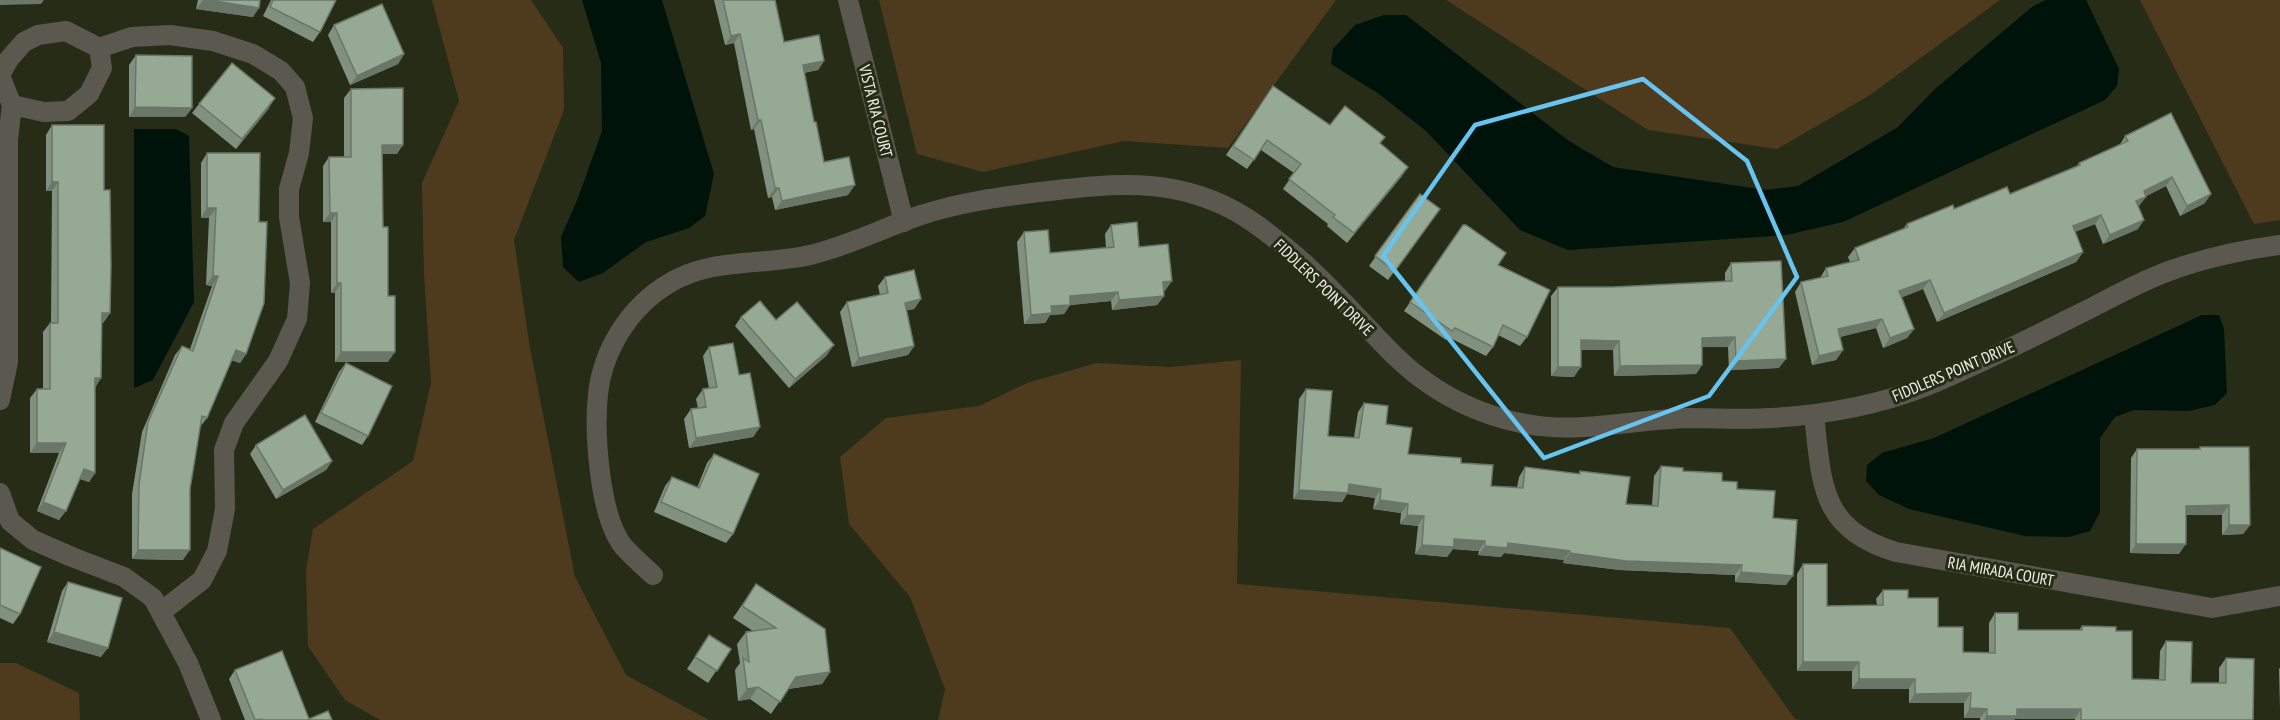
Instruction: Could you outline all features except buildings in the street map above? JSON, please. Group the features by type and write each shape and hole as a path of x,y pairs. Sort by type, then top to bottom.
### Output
{"street":[{"name":"VISTA RIA COURT","path":"848,0 904,222"},
{"path":"0,400 8,362 8,139 12,105 0,76 9,59 24,42 38,35 66,30 99,48 132,37 170,35 213,41 253,54 281,71 295,87 303,118 299,153 290,189 289,217 300,283 297,319 278,361 234,423 224,450 225,508 217,551 202,580 161,612"},
{"path":"12,105 44,112 69,111 89,94 102,68 99,48"},
{"name":"FIDDLERS POINT DRIVE","path":"653,575 620,542 606,504 600,477 598,393 604,365 614,340 630,317 649,297 672,281 698,270 725,264 762,262 808,255 852,243 954,205 1005,196 1134,184 1162,186 1198,194 1232,209 1256,224 1292,253 1340,297 1397,358 1425,382 1449,397 1482,412 1509,421 1545,427 1583,428 1684,418 1768,418 1814,415 1881,401 1925,386 2166,272 2210,258 2280,245"},
{"name":"RIA MIRADA COURT","path":"1814,415 1822,482 1829,503 1841,521 1856,535 1874,546 1896,552 2212,608 2279,596"},
{"path":"0,493 10,521 33,540 124,577 153,598 188,663 211,720"}],"highlighted area":[{"path":"1643,79 1747,161 1797,277 1709,396 1544,458 1383,256 1475,125"}],"shaded area":[{"path":"432,0 531,0 563,48 564,110 514,240 530,348 575,577 626,675 709,720 380,720 345,700 308,646 306,570 313,529 413,461 431,383 424,274 422,183 459,101"},
{"path":"582,0 662,0 714,174 705,216 689,228 646,242 603,273 579,282 563,267 561,237 602,131 601,63"},
{"path":"879,0 1336,0 1228,148 1124,141 983,172 917,154"},
{"path":"1446,0 2000,0 1870,95 1777,149 1648,130"},
{"path":"2046,0 2086,0 2119,69 2117,86 2105,100 1843,222 1786,235 1568,250 1520,230 1426,131 1379,94 1331,64 1333,49 1355,25 1384,15 1406,15 1569,141 1613,167 1765,190 1798,186 1898,127 1935,89 2033,6"},
{"path":"2140,0 2280,0 2280,220 2254,224"},
{"path":"134,129 176,129 189,136 194,302 153,380 134,388"},
{"path":"2202,315 2219,315 2224,329 2227,393 2215,405 2188,411 2134,410 2115,417 2100,438 2100,512 2090,531 2069,537 2025,536 1909,509 1879,495 1866,481 1867,465 1882,453 1934,438"},
{"path":"1241,360 1237,584 1730,628 1795,719 1800,720 938,720 945,689 910,597 849,524 840,457 886,418 979,406 1027,383 1097,363 1171,367"},
{"path":"0,663 16,663 79,693 80,720 0,720"}]}
